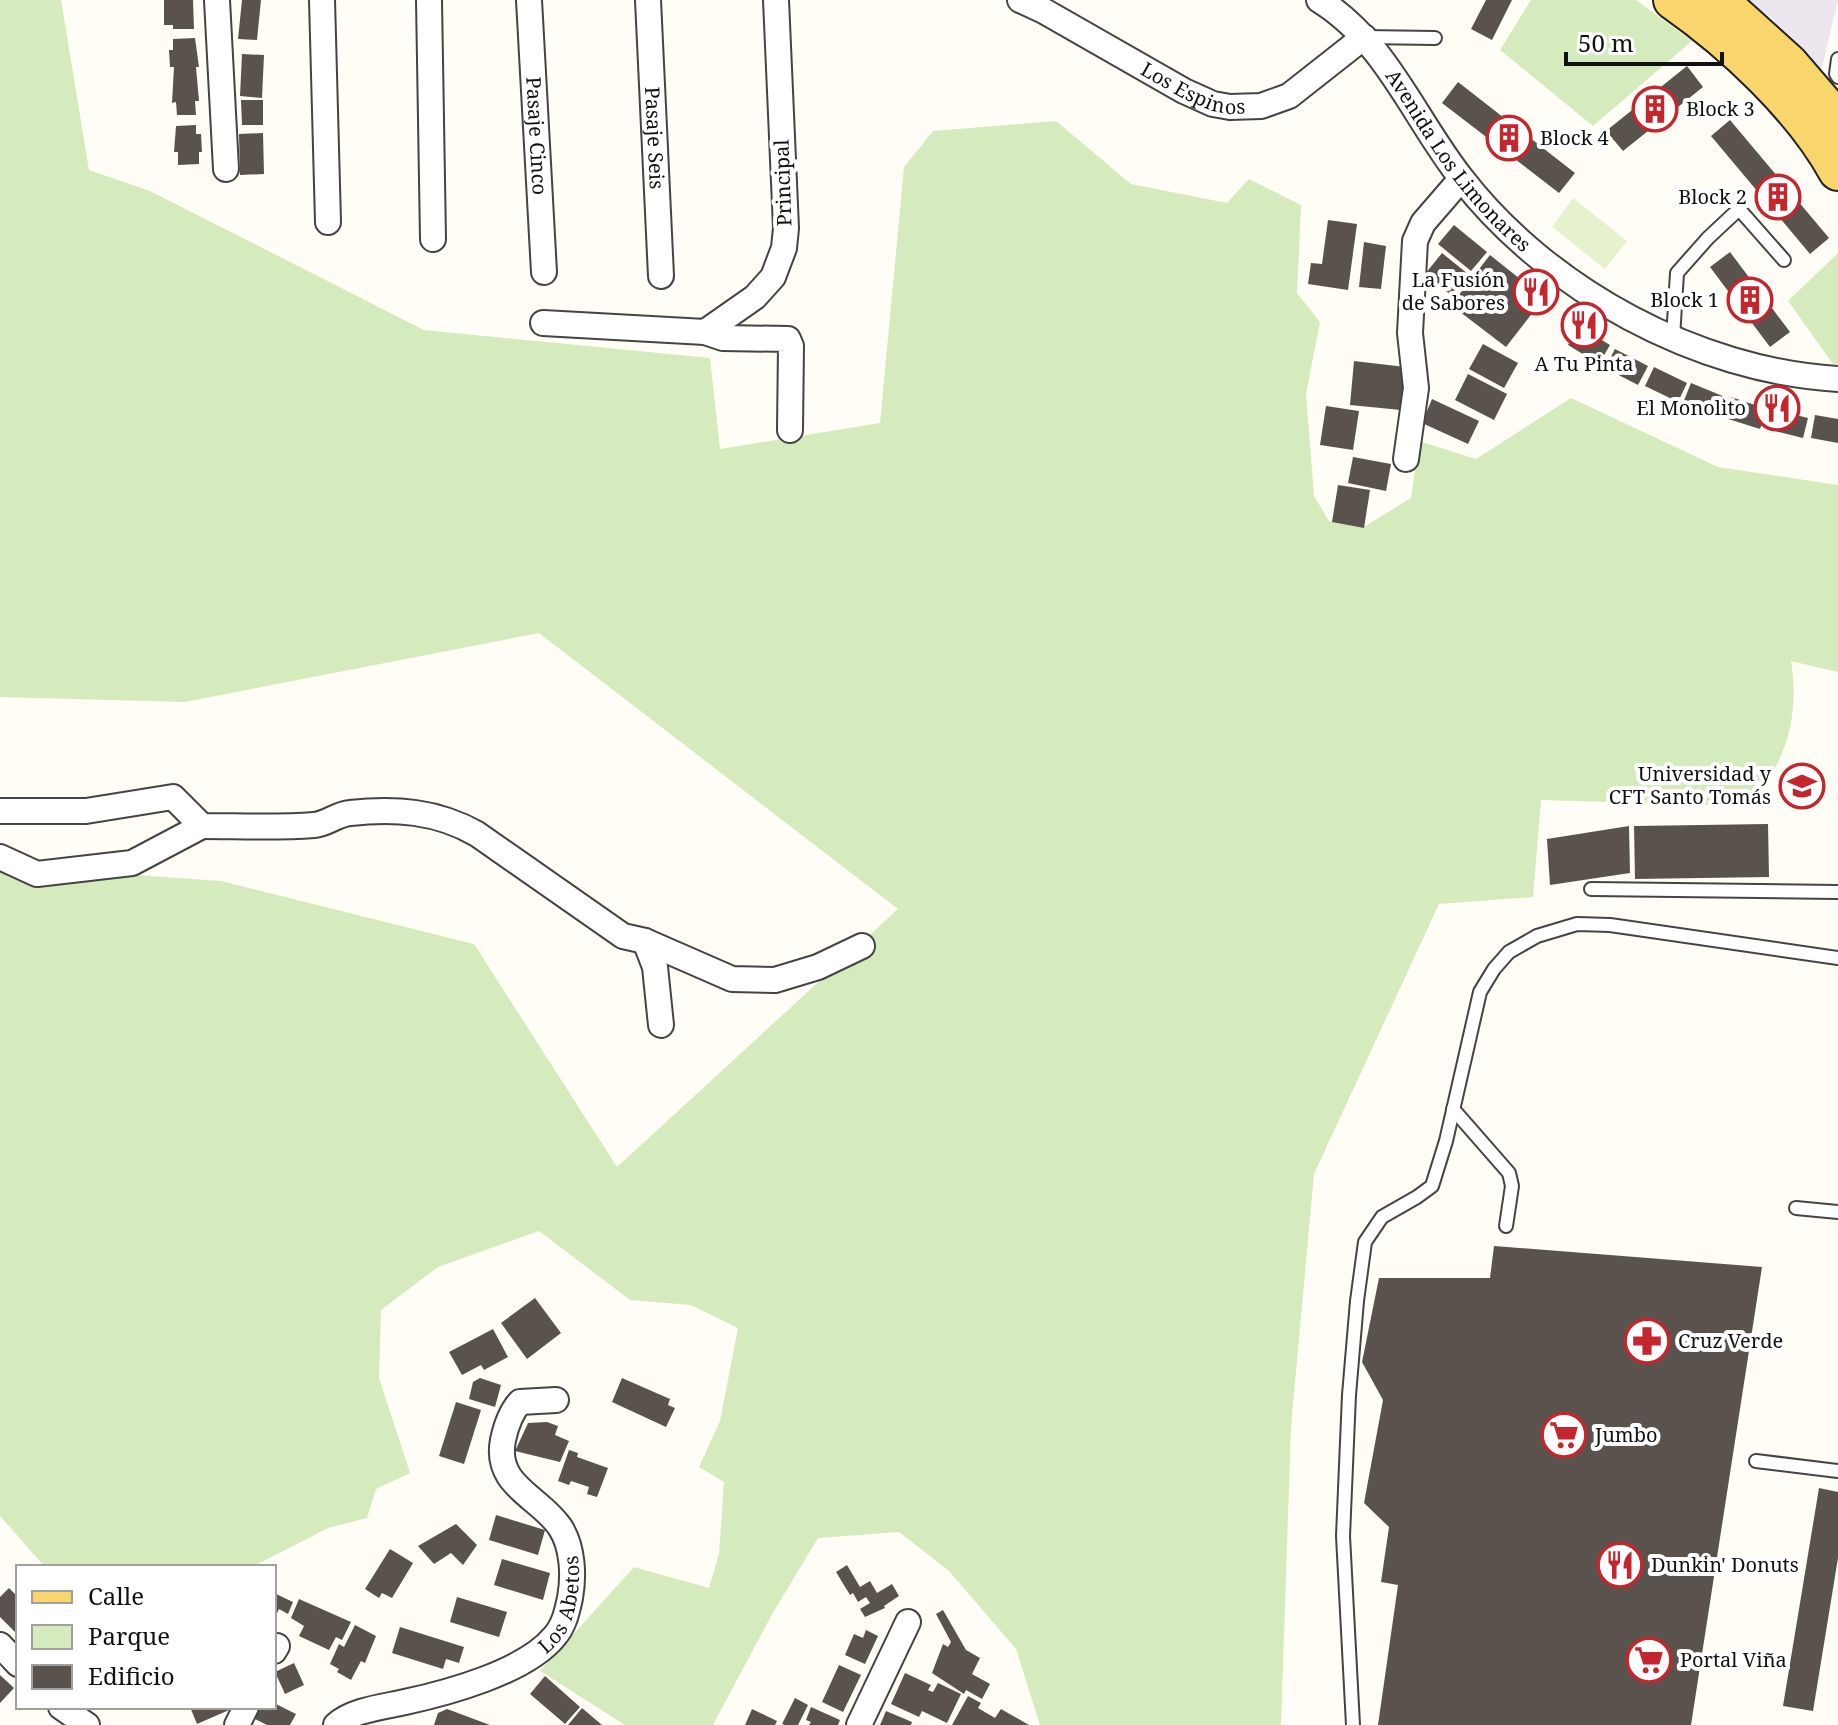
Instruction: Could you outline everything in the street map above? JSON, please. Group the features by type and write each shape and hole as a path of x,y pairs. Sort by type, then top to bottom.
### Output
{"main road":[{"path":"1673,0 1700,19 1763,75 1836,166"},
{"path":"1718,0 1788,63 1838,121"}],"street":[{"path":"217,0 226,169"},
{"path":"322,0 328,222"},
{"path":"429,0 433,239"},
{"name":"Pasaje Cinco","path":"529,0 544,272"},
{"name":"Pasaje Seis","path":"648,0 661,276"},
{"name":"Principal","path":"705,332 755,297 773,277 784,248 786,228 776,0"},
{"name":"Los Espinos","path":"1020,0 1191,95 1230,107 1261,106 1289,96 1364,37"},
{"name":"Avenida Los Limonares","path":"1319,0 1364,37 1461,179 1510,231 1565,276 1601,301 1692,347 1748,365 1838,379"},
{"path":"1406,459 1416,388 1410,333 1415,241 1423,223 1461,179"},
{"path":"543,323 705,332 723,338 788,339 791,346 790,430"},
{"path":"0,811 86,811 173,797 202,826"},
{"path":"0,857 37,874 132,863 202,826 318,825 346,813 403,812 454,820 623,936 645,941 732,979 775,980 818,967 862,946"},
{"path":"645,941 655,967 661,1025"},
{"name":"Los Abetos","path":"336,1725 361,1713 449,1692 483,1679 534,1654 554,1638 565,1619 571,1594 572,1566 568,1545 560,1527 509,1477 501,1452 506,1426 513,1409 520,1402 556,1400"},
{"path":"859,1725 908,1622"},
{"path":"0,1645 16,1662"},
{"path":"64,1709 87,1725"}],"lane":[{"path":"1364,37 1435,38"},
{"path":"1838,59 1838,77"},
{"path":"1673,338 1677,273 1739,209 1784,260"},
{"path":"1591,889 1838,892"},
{"path":"1353,1725 1343,1536 1349,1395 1365,1242 1382,1217 1432,1186 1480,992 1494,969 1509,952 1537,936 1577,924 1610,925 1838,958"},
{"path":"1453,1109 1509,1173 1512,1186 1506,1226"},
{"path":"1796,1208 1838,1212"},
{"path":"1756,1461 1838,1471"}],"shaded area":[{"path":"1743,0 1838,0 1820,76 1771,17"}],"green space":[{"path":"0,0 61,0 89,170 150,191 424,330 710,358 720,449 880,423 904,167 933,131 1056,121 1131,184 1227,203 1249,179 1301,205 1297,293 1320,322 1306,394 1314,496 1329,521 1364,527 1411,498 1419,441 1476,459 1571,398 1718,467 1838,485 1838,672 1791,661 1793,701 1787,739 1772,774 1761,790 1748,806 1541,800 1533,897 1439,904 1314,1174 1291,1426 1281,1725 1040,1725 1016,1649 949,1571 899,1532 818,1538 771,1616 713,1725 625,1725 540,1671 634,1567 709,1588 719,1554 724,1482 699,1467 720,1421 738,1328 691,1305 630,1300 539,1231 438,1267 381,1310 379,1378 410,1473 376,1489 367,1518 328,1528 256,1565 43,1565 0,1516 0,868 221,881 474,944 617,1167 898,909 539,633 185,702 0,697"},
{"path":"1531,0 1636,0 1692,41 1593,126 1500,50"},
{"path":"1573,198 1627,241 1605,269 1552,227"},
{"path":"1838,253 1838,364 1833,364 1788,301"}],"building":[{"path":"164,0 193,0 194,29 173,29 173,25 164,25"},
{"path":"242,0 261,0 257,40 238,39"},
{"path":"1486,0 1512,0 1492,40 1471,29"},
{"path":"195,38 199,67 196,67 199,101 195,101 196,115 177,115 176,102 172,103 174,67 170,67 169,50 173,50 173,39"},
{"path":"242,54 264,55 262,98 240,96"},
{"name":"Block 3","path":"1687,66 1703,87 1623,151 1606,131"},
{"name":"Block 4","path":"1458,82 1575,173 1559,193 1442,103"},
{"path":"241,100 263,100 263,125 242,125"},
{"name":"Block 2","path":"1730,120 1829,238 1810,254 1711,136"},
{"path":"196,125 196,134 201,134 199,164 178,165 178,152 174,152 176,126"},
{"path":"263,133 264,174 240,175 239,134"},
{"path":"1328,220 1357,224 1348,290 1308,284 1311,263 1322,264"},
{"path":"1454,225 1487,252 1471,271 1438,244"},
{"path":"1364,242 1386,246 1381,289 1359,287"},
{"name":"Block 1","path":"1730,252 1790,332 1770,347 1710,267"},
{"path":"1442,253 1468,274 1451,295 1425,274"},
{"path":"1490,255 1544,298 1506,347 1451,305"},
{"path":"1579,326 1610,345 1599,364 1568,345"},
{"path":"1483,344 1518,363 1504,388 1469,369"},
{"path":"1615,349 1648,366 1638,385 1605,368"},
{"path":"1354,361 1405,367 1401,410 1350,405"},
{"path":"1654,367 1687,383 1678,402 1645,386"},
{"path":"1468,374 1507,394 1494,420 1455,400"},
{"path":"1691,383 1725,397 1717,417 1683,403"},
{"path":"1731,397 1767,409 1760,429 1725,418"},
{"path":"1432,399 1479,421 1468,444 1422,423"},
{"path":"1326,406 1359,411 1353,450 1320,445"},
{"path":"1772,409 1808,418 1803,438 1767,429"},
{"path":"1815,415 1838,419 1838,443 1811,438"},
{"path":"1353,457 1391,464 1386,491 1348,483"},
{"path":"1338,485 1370,490 1364,528 1332,522"},
{"path":"1768,824 1769,877 1635,879 1634,826"},
{"path":"1629,826 1630,873 1550,885 1547,839"},
{"path":"1494,1246 1762,1267 1691,1725 1378,1725 1398,1585 1381,1582 1389,1527 1364,1503 1383,1400 1362,1362 1379,1278 1490,1278"},
{"path":"535,1298 561,1333 527,1359 501,1323"},
{"path":"493,1329 508,1357 484,1370 481,1365 462,1375 449,1352"},
{"path":"480,1378 501,1385 495,1407 469,1399 473,1382"},
{"path":"622,1378 670,1399 668,1405 675,1408 666,1427 612,1402"},
{"path":"456,1402 481,1410 464,1464 439,1456"},
{"path":"547,1422 558,1426 555,1435 569,1441 560,1462 515,1451 528,1423"},
{"path":"569,1450 578,1453 577,1457 608,1468 597,1497 587,1494 589,1487 571,1481 569,1485 558,1481"},
{"path":"1819,1488 1838,1492 1838,1558 1813,1711 1783,1706"},
{"path":"496,1515 545,1530 538,1555 489,1540"},
{"path":"456,1524 477,1545 463,1565 451,1553 434,1564 418,1546"},
{"path":"390,1549 413,1563 392,1598 382,1593 379,1598 365,1589"},
{"path":"502,1559 550,1573 543,1600 494,1585"},
{"path":"847,1565 860,1587 870,1581 877,1593 892,1584 899,1596 885,1608 865,1617 860,1609 870,1603 866,1597 858,1602 853,1593 850,1595 836,1572"},
{"path":"9,1588 16,1595 16,1633 0,1617 0,1597"},
{"path":"276,1594 293,1602 288,1614 279,1609 276,1616"},
{"path":"457,1597 507,1612 499,1637 450,1622"},
{"path":"299,1599 351,1622 342,1640 336,1637 329,1650 299,1636 304,1626 291,1618"},
{"path":"943,1610 966,1650 980,1658 972,1674 990,1684 982,1699 966,1690 964,1694 932,1673 943,1644 948,1647 951,1642 936,1614"},
{"path":"355,1625 376,1636 365,1663 361,1661 351,1680 330,1664 339,1644 344,1647"},
{"path":"400,1627 464,1647 459,1663 446,1659 443,1669 392,1653"},
{"path":"866,1630 878,1636 865,1664 845,1655 854,1634 863,1638"},
{"path":"294,1663 304,1685 285,1694 276,1672"},
{"path":"839,1665 861,1675 843,1712 822,1702"},
{"path":"905,1673 931,1685 928,1690 933,1692 938,1683 961,1694 947,1723 922,1711 919,1717 891,1704"},
{"path":"0,1675 14,1688 0,1703"},
{"path":"545,1676 580,1707 565,1724 530,1694"},
{"path":"968,1696 981,1703 978,1708 995,1718 1001,1709 1029,1725 952,1725"},
{"path":"795,1698 808,1705 798,1725 782,1724"},
{"path":"276,1704 296,1714 290,1725 267,1725 253,1718 258,1709 276,1709"},
{"path":"811,1707 840,1720 838,1725 809,1725 811,1722 806,1720"},
{"path":"582,1708 602,1725 568,1725"},
{"path":"191,1709 231,1709 197,1724"},
{"path":"447,1709 490,1725 434,1725 438,1713"},
{"path":"752,1709 777,1721 775,1725 745,1725"},
{"path":"886,1711 912,1722 911,1725 880,1725"}],"place":[{"name":"Block 3","path":"1655,109"},
{"name":"Block 4","path":"1509,138"},
{"name":"Block 2","path":"1778,197"},
{"name":"La Fusión de Sabores","path":"1536,292"},
{"name":"Block 1","path":"1750,300"},
{"name":"A Tu Pinta","path":"1584,325"},
{"name":"El Monolito","path":"1777,408"},
{"name":"Universidad y CFT Santo Tomás","path":"1802,786"},
{"name":"Cruz Verde","path":"1647,1341"},
{"name":"Jumbo","path":"1564,1435"},
{"name":"Dunkin' Donuts","path":"1620,1565"},
{"name":"Portal Viña","path":"1649,1660"}]}
